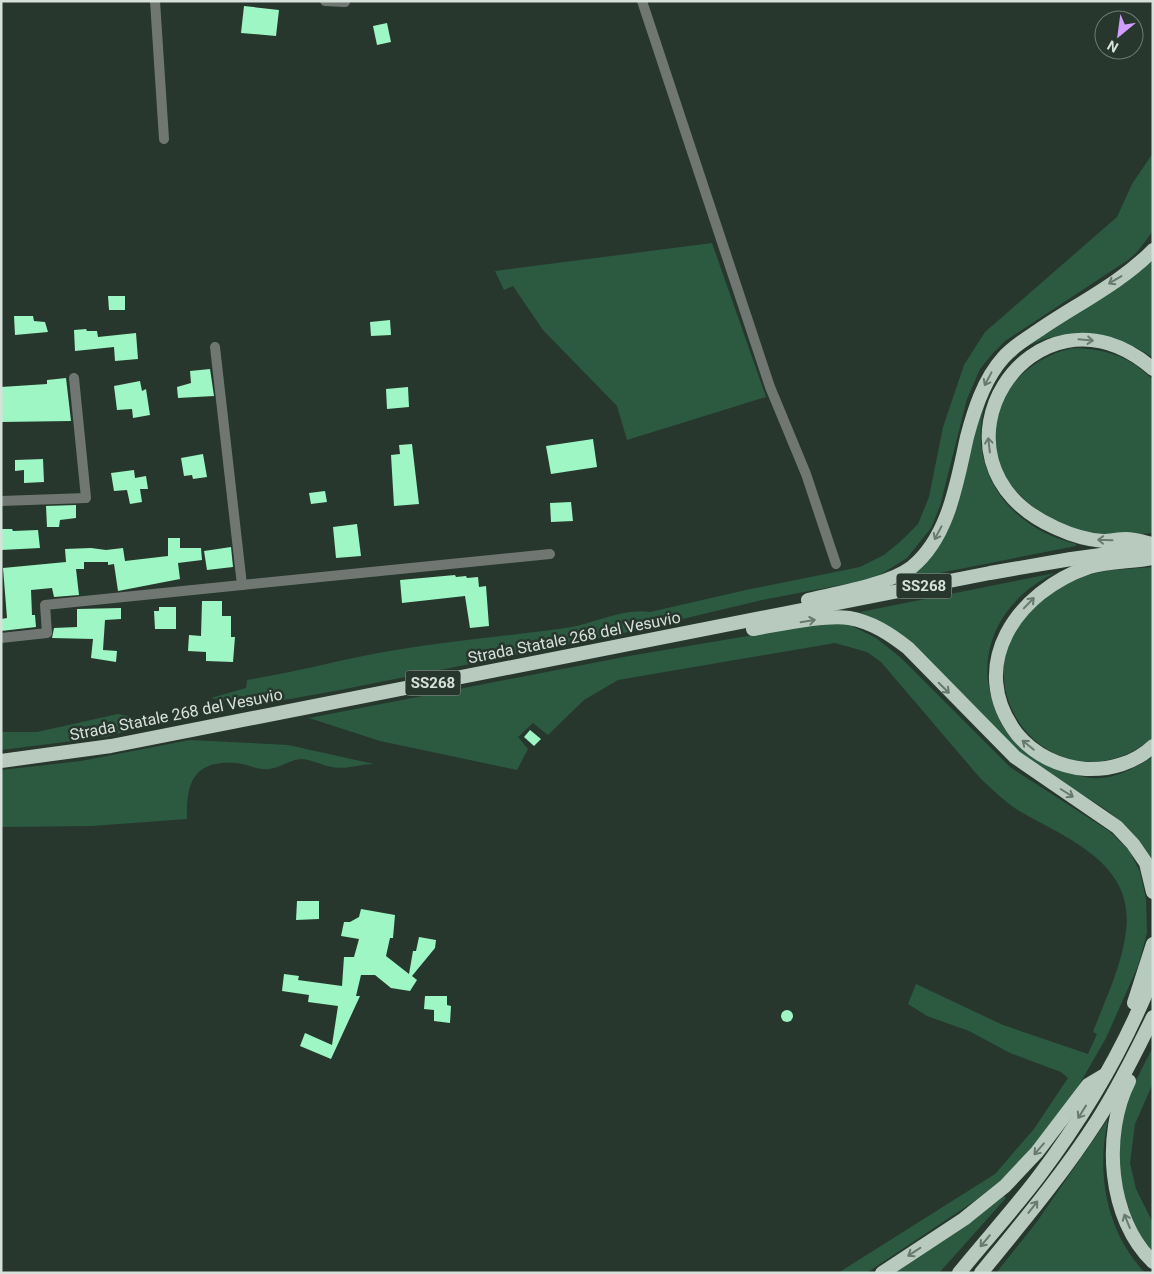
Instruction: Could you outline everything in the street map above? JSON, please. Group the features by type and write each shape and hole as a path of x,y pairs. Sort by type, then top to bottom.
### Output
{"highway":[{"path":"731,624 782,606 868,586 911,568 930,549 944,521 979,400 991,374 1003,357 1067,311 1135,268 1153,250"},
{"path":"1153,369 1131,352 1106,342 1079,339 1053,344 1029,357 1009,375 999,392 990,416 988,442 1001,484 1010,496 1031,514 1056,528 1082,537 1103,541 1128,539 1153,546"},
{"name":"Strada Statale 268 del Vesuvio","path":"1,760 111,746 999,572 1153,546"},
{"path":"1153,558 1090,567 1038,594 1018,614 1006,631 995,669 998,700 1008,722 1024,742 1043,756 1064,765 1102,769 1120,765 1153,746"},
{"path":"689,632 745,630 828,618 848,618 881,629 908,648 1015,757 1117,827 1133,844 1146,863 1153,892"},
{"path":"1125,1038 1140,982 1153,944"},
{"path":"959,1273 1038,1177 1068,1135 1105,1075 1125,1038 1153,976"},
{"path":"981,1273 1074,1155 1097,1121 1119,1084 1153,1016"},
{"path":"1153,1021 1137,1066 1118,1107 1113,1147 1113,1174 1117,1197 1132,1235 1153,1262"},
{"path":"882,1273 964,1219 1004,1186 1037,1152 1088,1085 1105,1075"}],"street":[{"path":"155,1 164,139"},
{"path":"325,1 344,2"},
{"path":"642,1 763,368 806,474 836,564"},
{"path":"215,347 242,585"},
{"path":"1,501 86,498 74,378"},
{"path":"1,638 47,633 45,605 550,554"}],"green space":[{"path":"1153,153 1153,231 1137,252 1128,260 1005,341 980,369 967,399 940,506 931,528 907,558 883,573 867,580 762,600 624,633 335,691 250,706 211,698 246,688 247,680 396,650 438,643 566,628 629,612 650,612 860,567 884,555 918,524 929,497 943,427 964,365 985,332 1117,217 1132,184"},
{"path":"712,243 766,397 627,440 617,406 543,330 513,286 504,290 495,271"},
{"path":"1153,255 1153,358 1133,346 1112,338 1088,334 1065,335 1043,340 1022,350 1005,365 992,385 983,412 981,438 985,462 994,485 1008,505 1027,522 1050,535 1076,544 1076,546 904,580 928,557 985,391 1006,360"},
{"path":"1074,348 1096,350 1116,355 1135,365 1153,380 1153,533 1127,535 1100,534 1061,525 1043,514 1019,494 1005,476 996,455 994,434 997,414 1005,395 1018,379 1034,365 1053,354"},
{"path":"1153,567 1153,738 1115,758 1079,761 1047,749 1022,727 1007,697 1004,663 1016,629 1045,598 1075,580 1101,572"},
{"path":"1055,573 1037,583 1022,595 1008,610 998,626 991,644 988,663 988,683 995,709 1006,731 1021,747 1073,774 1094,778 1115,776 1153,757 1153,863 1141,843 1112,814 1061,783 1026,758 972,710 886,625 860,612"},
{"path":"831,622 852,626 876,638 900,657 1010,767 1109,831 1129,850 1140,872 1146,899 1147,933 1138,966 1106,1038 1071,1099 1039,1143 1001,1180 976,1200 867,1273 838,1273 995,1174 1034,1129 1068,1078 1061,1072 1010,1053 969,1031 927,1016 908,1004 916,984 1003,1025 1088,1054 1097,1034 1093,1032 1117,970 1126,931 1126,907 1120,888 1109,871 1094,856 1058,832 1010,805 995,792 980,778 881,662 867,652 835,643 618,680 584,700 548,735 533,723 518,737 528,749 517,770 380,741 309,718 629,656"},
{"path":"118,714 159,723 105,737 1,750 1,732 37,732"},
{"path":"190,740 288,745 374,764 337,768 302,759 265,769 239,763 221,763 201,770 195,777 188,795 187,819 92,826 1,827 1,770 81,761"},
{"path":"1153,1047 1153,1083 1135,1124 1130,1163 1136,1189 1153,1223 1153,1257 1133,1227 1118,1176 1119,1135 1129,1094"},
{"path":"1108,1119 1103,1160 1107,1201 1121,1239 1145,1273 996,1273 1036,1223"},
{"path":"1004,1196 1006,1198 939,1273 894,1273 974,1220"}],"building":[{"path":"244,6 279,10 276,36 241,33"},
{"path":"387,23 391,42 377,45 373,26"},
{"path":"108,296 125,296 125,310 109,310"},
{"path":"14,316 33,316 34,321 45,322 48,332 15,335"},
{"path":"390,320 391,335 371,336 370,322"},
{"path":"86,329 87,331 97,331 98,337 136,333 138,359 115,361 114,347 75,351 74,330"},
{"path":"210,369 214,396 178,398 177,387 191,383 190,371"},
{"path":"66,378 71,421 1,422 1,387 47,384 47,380"},
{"path":"140,381 142,391 146,389 150,415 133,418 132,409 117,410 114,386"},
{"path":"408,387 409,407 387,409 386,389"},
{"path":"593,439 597,467 551,474 546,446"},
{"path":"412,444 419,504 394,506 391,455 400,454 399,445"},
{"path":"203,454 207,477 193,479 192,475 184,476 181,458"},
{"path":"43,459 44,482 24,483 24,470 15,471 15,460"},
{"path":"134,470 135,478 146,476 148,489 140,489 142,502 130,504 127,490 114,491 111,473"},
{"path":"325,491 327,502 311,504 309,493"},
{"path":"571,502 573,521 551,522 550,503"},
{"path":"76,505 76,518 60,520 59,527 47,527 46,506"},
{"path":"357,524 361,556 336,558 333,527"},
{"path":"1,529 12,529 13,531 38,530 40,548 1,550"},
{"path":"168,538 180,538 180,548 201,548 202,560 178,563 180,579 118,591 114,564 108,565 108,562 84,562 84,569 76,569 79,595 54,597 52,588 31,590 32,615 35,615 36,627 1,631 1,619 7,618 3,568 66,562 65,549 91,548 106,550 123,548 125,561 168,556"},
{"path":"231,547 233,567 207,570 204,551"},
{"path":"455,575 456,577 466,576 467,578 478,577 479,587 486,586 489,626 470,628 465,596 402,603 400,580"},
{"path":"202,601 222,601 222,616 231,616 231,637 235,637 233,662 206,661 206,652 188,651 189,635 201,636"},
{"path":"159,607 176,607 176,629 155,629 154,611 159,611"},
{"path":"121,608 121,619 105,620 103,650 117,651 116,662 91,658 93,639 52,638 54,628 77,627 77,609"},
{"path":"530,730 541,739 534,746 524,737"},
{"path":"297,901 319,901 319,919 296,920"},
{"path":"361,909 395,915 393,938 390,938 386,956 409,974 413,951 416,951 419,937 436,940 435,948 412,976 417,980 410,991 391,988 375,975 361,975 356,996 360,996 331,1059 300,1046 305,1033 332,1045 338,1006 308,1002 309,995 282,991 284,974 299,976 298,980 342,986 344,957 354,957 359,939 341,936 344,922 350,922 359,917"},
{"path":"425,996 447,996 447,1005 451,1006 450,1023 434,1021 434,1010 424,1009"},
{"path":"789,1010 792,1011 792,1021 785,1022 782,1021 781,1014 782,1011"}]}
